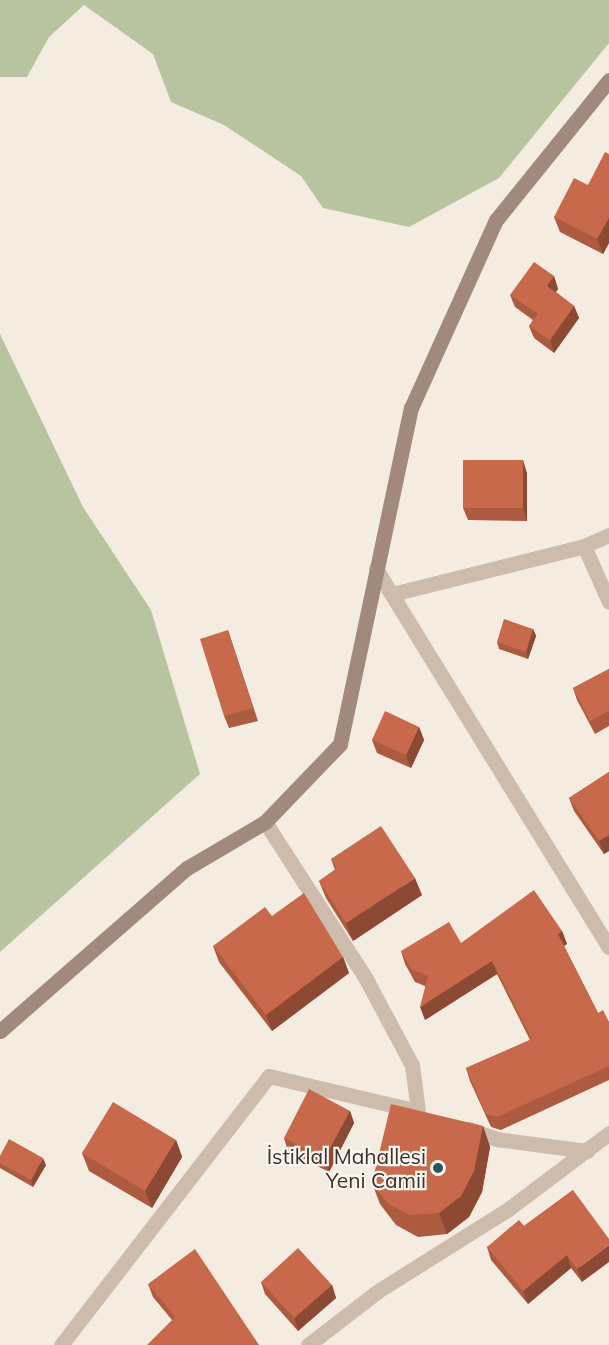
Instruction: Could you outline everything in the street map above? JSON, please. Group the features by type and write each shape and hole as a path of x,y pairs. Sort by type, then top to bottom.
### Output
{"street":[{"path":"0,1031 187,868 265,822 340,744 411,408 496,220 609,80"},
{"path":"392,594 584,546 609,535"},
{"path":"584,546 609,602"},
{"path":"376,569 609,947"},
{"path":"61,1345 269,1077 424,1113 412,1065 376,998 265,822"},
{"path":"451,1123 496,1139 587,1151"},
{"path":"308,1345 378,1291 507,1210 609,1132"}],"green space":[{"path":"0,0 609,0 609,43 499,178 409,227 323,208 301,176 224,125 171,102 153,54 84,5 49,37 27,77 0,77"},
{"path":"0,334 83,507 151,610 200,774 0,952"}],"building":[{"path":"605,152 609,154 609,218 597,239 554,217 574,178 588,185"},
{"path":"534,262 554,276 547,286 574,306 550,340 529,326 538,314 510,295"},
{"path":"463,460 523,460 523,508 463,508"},
{"path":"504,619 533,629 526,652 497,642"},
{"path":"228,630 253,708 224,716 200,639"},
{"path":"609,669 609,711 590,721 573,688"},
{"path":"385,711 419,727 406,755 372,740"},
{"path":"609,772 609,835 599,841 569,798"},
{"path":"381,826 415,878 346,923 319,881 337,868 331,859"},
{"path":"534,890 562,931 558,934 598,1013 603,1010 609,1022 609,1066 497,1117 486,1114 466,1068 532,1039 492,961 420,1007 428,976 411,969 401,951 449,922 461,943"},
{"path":"304,893 343,957 266,1015 213,946 265,907 272,916"},
{"path":"309,1089 350,1111 324,1159 284,1138"},
{"path":"113,1102 176,1140 145,1191 82,1153"},
{"name":"İstiklal Mahallesi Yeni Camii","path":"391,1104 483,1126 474,1171 461,1196 439,1213 410,1215 388,1204 372,1183"},
{"path":"9,1139 43,1158 31,1180 0,1163 0,1156"},
{"path":"573,1190 609,1239 609,1245 577,1269 567,1255 523,1291 487,1247 519,1220 524,1226"},
{"path":"298,1248 332,1285 294,1318 261,1282"},
{"path":"195,1249 259,1345 147,1345 175,1317 148,1284"}],"place":[{"name":"İstiklal Mahallesi Yeni Camii","path":"438,1168"}]}
